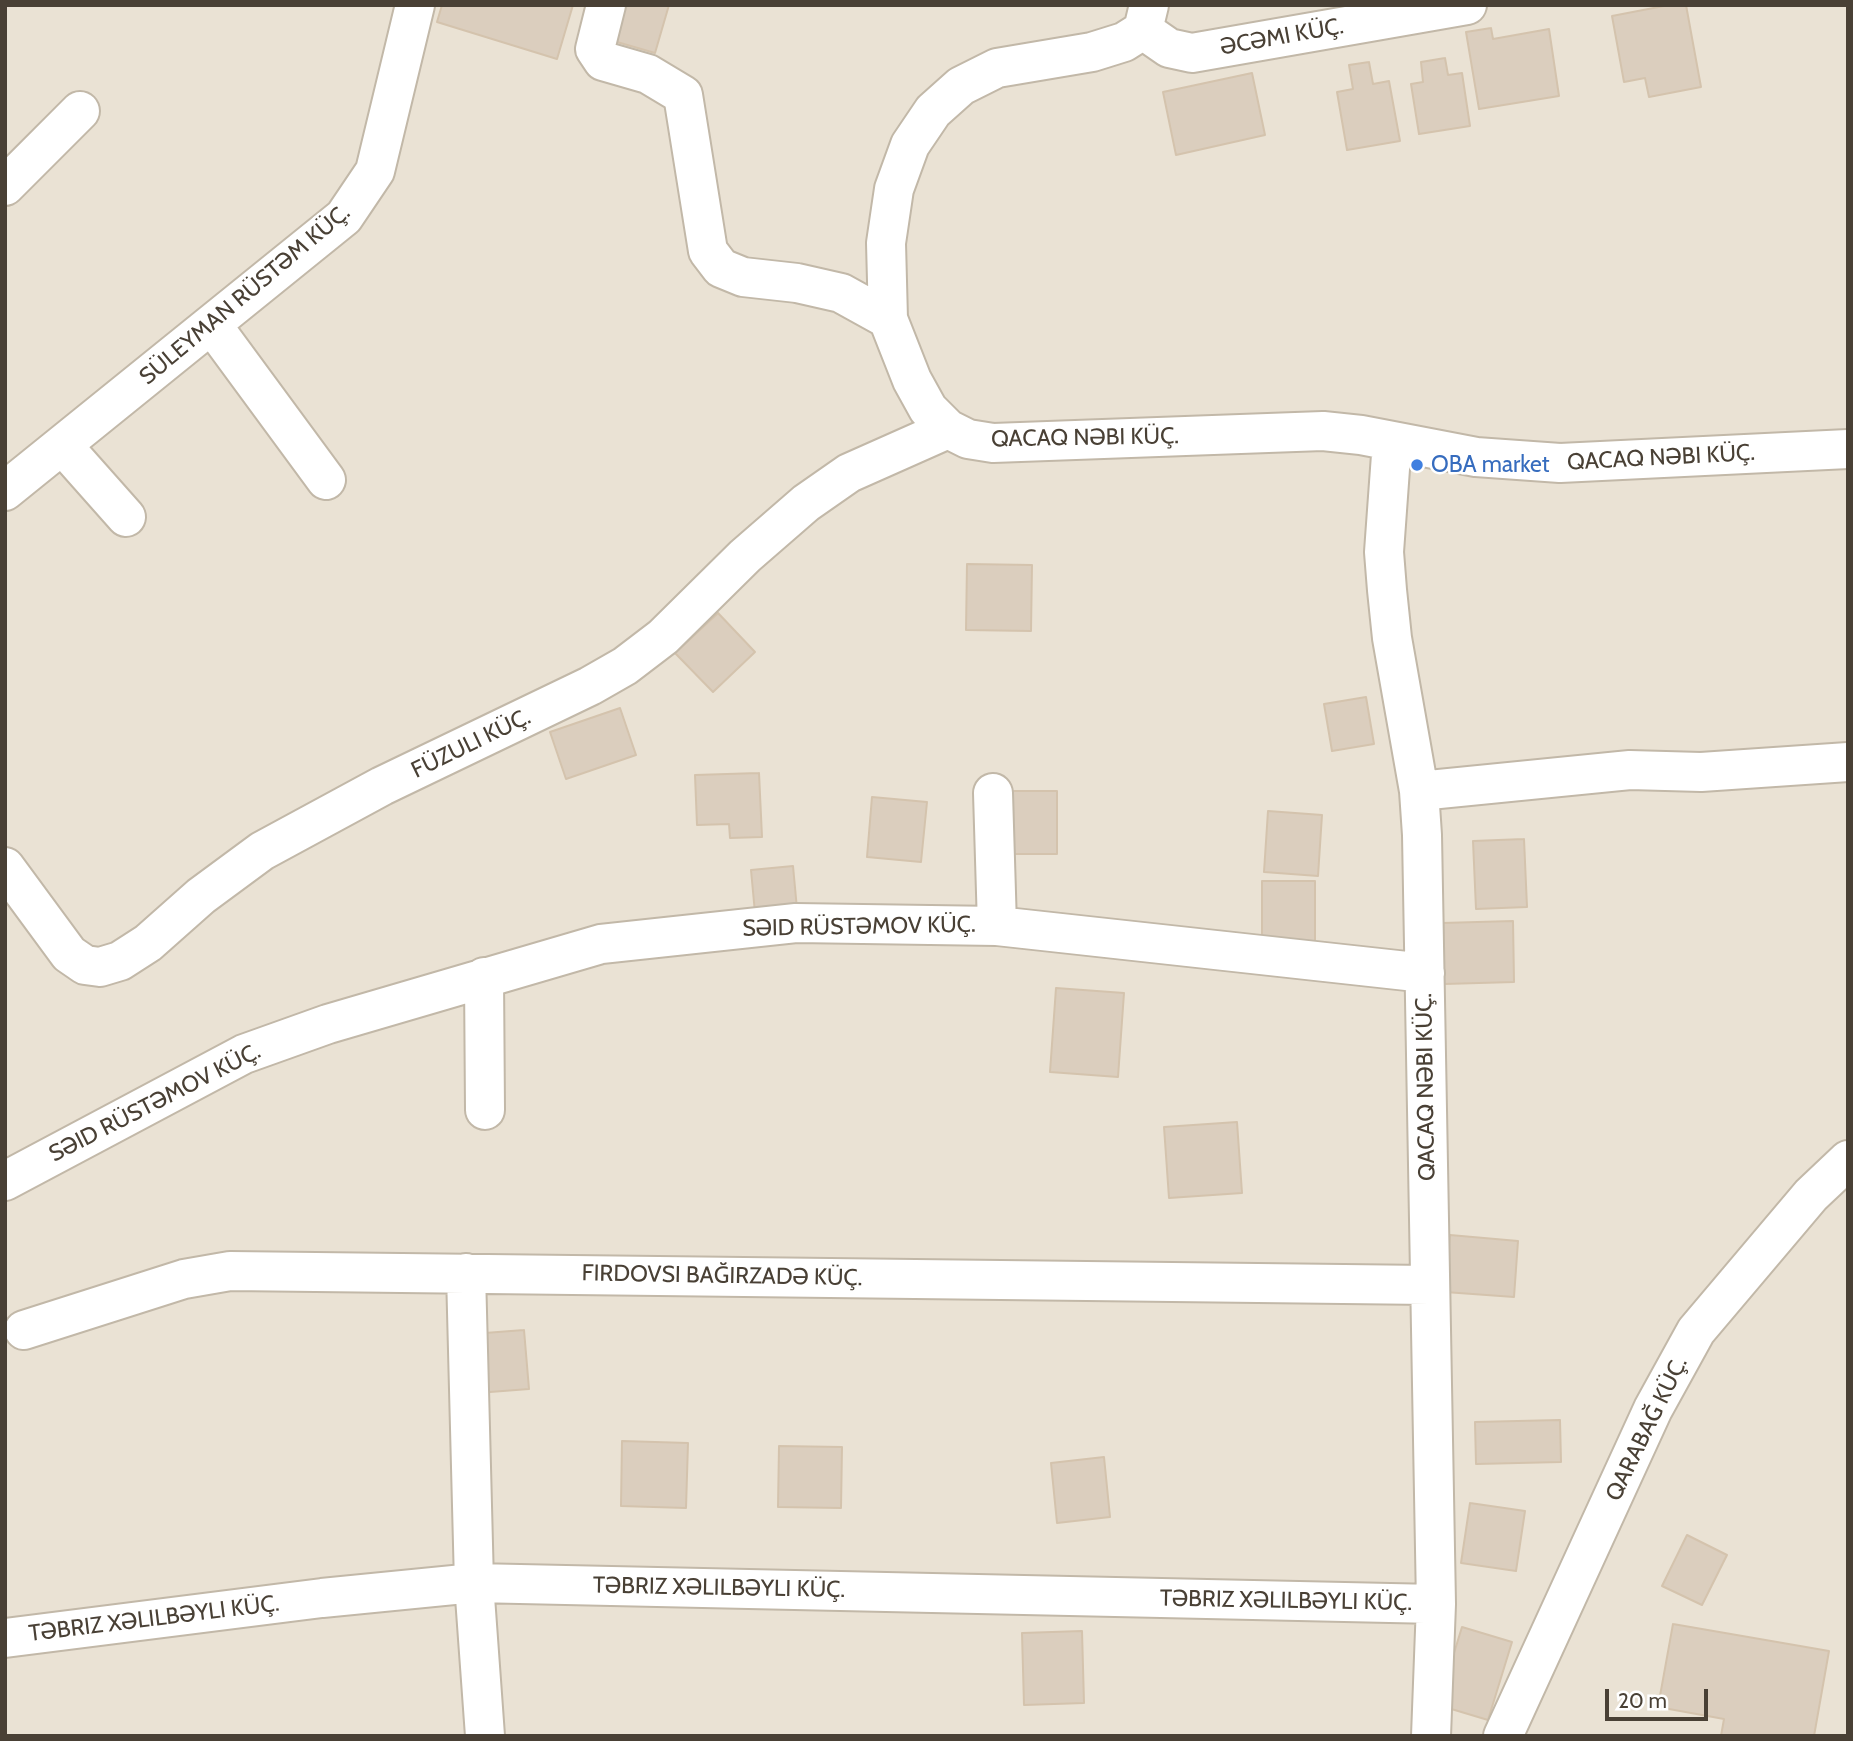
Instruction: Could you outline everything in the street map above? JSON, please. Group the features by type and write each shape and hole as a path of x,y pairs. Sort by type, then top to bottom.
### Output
{"street":[{"name":"SÜLEYMAN RÜSTƏM KÜÇ.","path":"5,491 344,217 361,196 375,171 415,5"},
{"path":"606,5 595,49 603,61 648,74 683,95 708,251 721,268 743,277 797,283 841,293 888,319"},
{"name":"ƏCƏMI KÜÇ.","path":"1146,18 1169,48 1192,53 1467,5"},
{"path":"948,429 928,409 912,380 888,319 886,243 894,189 910,145 933,111 961,86 996,68 1092,51 1124,42 1146,18"},
{"path":"5,186 80,111"},
{"path":"212,325 326,480"},
{"name":"QACAQ NƏBI KÜÇ.","path":"948,429 968,439 993,443 1323,430 1476,457 1560,463 1848,449"},
{"name":"FÜZULI KÜÇ.","path":"9,880 69,954 85,965 100,967 120,961 148,943 201,896 262,851 382,786 590,687 625,666 663,637 745,556 806,503 849,473 948,429"},
{"name":"QACAQ NƏBI KÜÇ.","path":"1392,441 1384,552 1392,638 1419,791 1436,1604 1432,1736"},
{"path":"63,446 126,517"},
{"path":"1419,791 1630,770 1701,772 1848,762"},
{"path":"993,793 998,926"},
{"name":"SƏID RÜSTƏMOV KÜÇ.","path":"5,1181 244,1054 328,1024 600,944 796,923 998,926 1424,973"},
{"path":"484,977 485,1110"},
{"name":"QARABAĞ KÜÇ.","path":"1503,1736 1653,1409 1696,1331 1811,1195 1848,1160"},
{"path":"24,1330 184,1279 230,1271 1429,1285"},
{"path":"466,1273 474,1583 485,1736"},
{"name":"TƏBRIZ XƏLILBƏYLI KÜÇ.","path":"5,1638 322,1598 474,1583 1436,1604"}],"shaded area":[{"path":"5,5 1848,5 1848,1736 5,1736"}],"building":[{"path":"442,5 573,5 557,59 437,22"},
{"path":"621,5 669,5 655,53 610,40"},
{"path":"1669,5 1686,5 1701,87 1649,97 1645,78 1624,82 1612,16"},
{"path":"1491,28 1493,39 1549,29 1559,96 1479,109 1466,32"},
{"path":"1445,58 1448,75 1462,73 1470,126 1419,134 1411,84 1423,82 1421,62"},
{"path":"1369,62 1373,84 1389,81 1400,141 1347,150 1337,92 1353,89 1349,65"},
{"path":"1252,73 1265,135 1176,155 1163,92"},
{"path":"967,564 1032,565 1031,631 966,630"},
{"path":"718,613 755,652 713,692 675,653"},
{"path":"1366,697 1374,744 1332,751 1324,704"},
{"path":"620,708 636,755 566,779 550,732"},
{"path":"759,773 762,837 730,838 729,824 697,825 695,775"},
{"path":"997,791 1057,791 1057,854 998,854"},
{"path":"872,797 927,802 921,862 867,857"},
{"path":"1268,811 1322,815 1318,876 1264,872"},
{"path":"1524,839 1527,907 1476,909 1473,841"},
{"path":"793,866 797,909 755,913 751,870"},
{"path":"1262,881 1315,881 1315,943 1262,943"},
{"path":"1513,921 1514,982 1444,984 1442,923"},
{"path":"1056,988 1124,993 1118,1077 1050,1072"},
{"path":"1237,1122 1242,1193 1169,1198 1164,1127"},
{"path":"1450,1235 1518,1241 1514,1297 1445,1292"},
{"path":"524,1330 529,1389 477,1393 472,1334"},
{"path":"1560,1420 1561,1462 1476,1464 1475,1422"},
{"path":"622,1441 688,1443 686,1508 621,1506"},
{"path":"779,1446 842,1447 841,1508 778,1507"},
{"path":"1104,1457 1110,1517 1057,1523 1051,1463"},
{"path":"1470,1503 1525,1511 1516,1571 1461,1563"},
{"path":"1687,1535 1727,1555 1702,1605 1662,1586"},
{"path":"1673,1624 1829,1651 1814,1736 1721,1736 1724,1719 1658,1707"},
{"path":"1462,1627 1512,1642 1488,1720 1438,1705"},
{"path":"1082,1631 1084,1703 1024,1705 1022,1633"}],"place":[{"name":"OBA market","path":"1417,465"}]}
